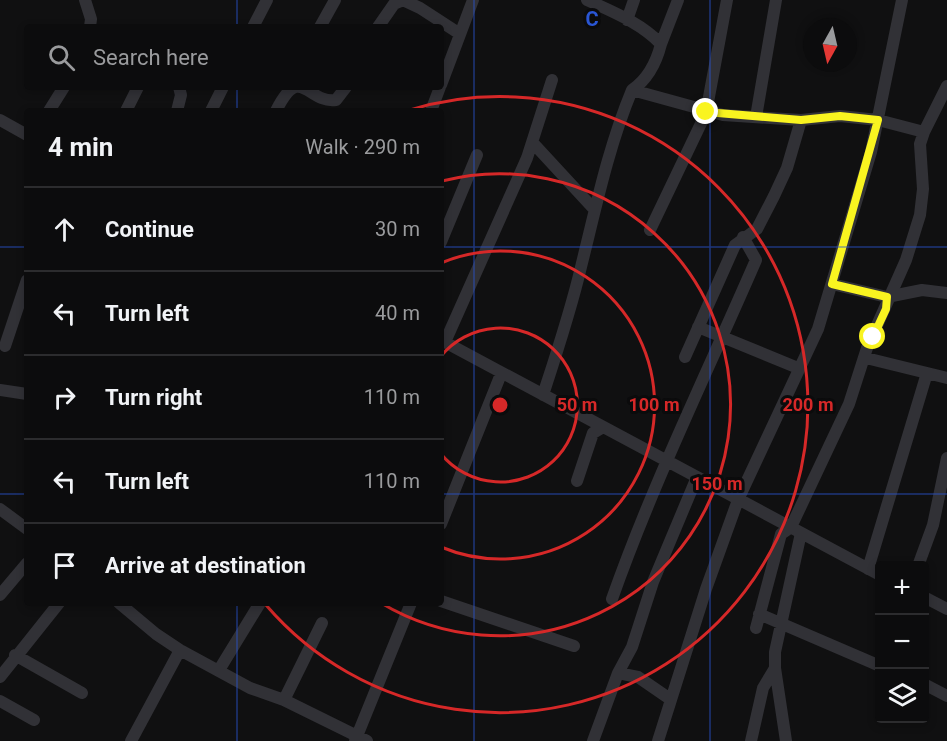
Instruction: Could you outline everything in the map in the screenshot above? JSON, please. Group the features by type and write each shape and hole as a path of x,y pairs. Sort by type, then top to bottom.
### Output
{"street":[{"path":"85,0 90,24"},
{"path":"255,24 267,0"},
{"path":"322,24 335,0"},
{"path":"380,24 394,4 403,0 420,8 460,34"},
{"path":"444,78 473,0"},
{"path":"587,0 627,20 652,35 661,44"},
{"path":"627,20 634,0"},
{"path":"543,394 566,328 593,208 619,121 632,90 644,82 658,56 678,0"},
{"path":"650,230 706,112 727,0"},
{"path":"756,117 776,0"},
{"path":"658,741 670,699 738,500 818,329 878,120 902,0"},
{"path":"444,339 532,143 552,80"},
{"path":"786,741 775,668 796,530 849,404 866,358 867,348 886,309 887,297 906,260 920,216 923,189 920,144 947,86"},
{"path":"51,108 62,90"},
{"path":"128,108 136,90"},
{"path":"178,108 180,90"},
{"path":"213,108 222,90"},
{"path":"278,108 287,90"},
{"path":"309,90 330,101 336,100 344,90"},
{"path":"432,108 439,90"},
{"path":"632,90 706,112 801,120 840,116 878,120 924,132"},
{"path":"0,120 24,133"},
{"path":"685,357 735,245 757,229 774,196 787,168 801,120"},
{"path":"532,143 593,208"},
{"path":"444,235 477,155"},
{"path":"612,600 636,532 666,459 756,260 743,237"},
{"path":"832,284 887,297 922,290 947,293"},
{"path":"5,346 24,289"},
{"path":"698,327 722,339 798,368"},
{"path":"444,342 874,572 927,374"},
{"path":"866,358 947,378"},
{"path":"444,516 501,374"},
{"path":"0,390 24,394"},
{"path":"577,481 593,433 603,427"},
{"path":"920,561 933,525 947,458"},
{"path":"593,741 618,673 632,647 653,582 697,477"},
{"path":"0,509 24,528"},
{"path":"756,628 781,534 796,530"},
{"path":"0,595 24,567"},
{"path":"929,600 947,609"},
{"path":"444,602 574,646"},
{"path":"0,676 56,606"},
{"path":"123,606 156,634 180,650 250,688 284,700 360,739 410,606"},
{"path":"219,670 258,606"},
{"path":"759,614 875,664"},
{"path":"284,700 322,623"},
{"path":"131,741 180,650"},
{"path":"15,655 81,693"},
{"path":"751,741 764,688 775,668"},
{"path":"618,673 638,677 670,699"},
{"path":"929,687 947,696"},
{"path":"0,701 34,720"}],"route":[{"path":"706,112 801,120 840,116 878,120 871,152 832,284 887,297 886,309 873,337"}]}
